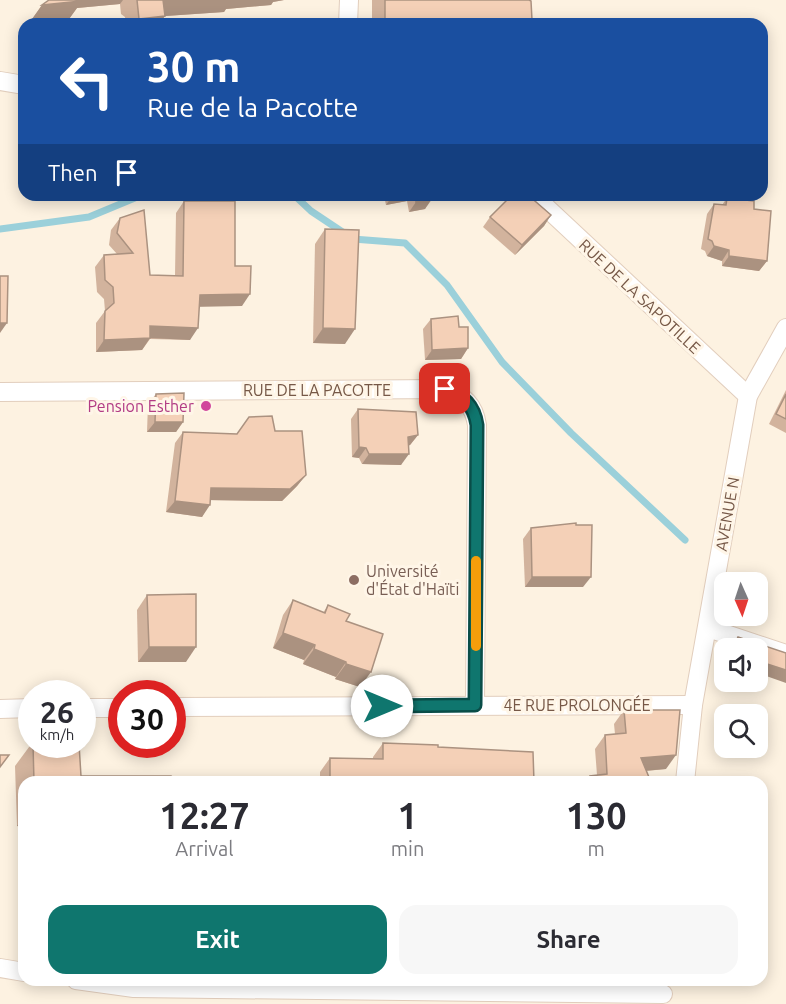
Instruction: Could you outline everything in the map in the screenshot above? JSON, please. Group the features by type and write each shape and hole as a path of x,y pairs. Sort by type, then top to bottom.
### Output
{"street":[{"path":"348,18 349,0"},
{"path":"0,81 18,84"},
{"name":"RUE DE LA SAPOTILLE","path":"539,201 748,396"},
{"name":"AVENUE N","path":"686,776 693,705 748,396 786,328"},
{"name":"RUE DE LA PACOTTE","path":"0,392 445,389 458,394 468,401 475,412 477,425 475,705"},
{"path":"708,628 786,654"},
{"name":"4E RUE PROLONGÉE","path":"186,707 693,705"},
{"path":"0,709 18,708"},
{"path":"0,968 18,971"},
{"path":"120,986 134,988 663,992"}],"building":[{"path":"49,0 81,0 81,1 42,5"},
{"path":"137,0 163,0 165,16 139,18"},
{"path":"385,0 531,1 532,18 385,18"},
{"path":"184,201 235,201 235,266 251,266 250,294 200,295 198,328 150,326 150,338 104,340 105,311 114,303 113,287 105,280 104,255 133,253 117,233 120,218 144,210 150,275 183,276"},
{"path":"506,201 535,201 551,215 522,245 490,217"},
{"path":"727,201 754,201 754,209 771,211 767,261 729,256 729,250 714,246 708,239 714,204 726,205"},
{"path":"325,229 359,230 355,329 323,328"},
{"path":"0,276 8,276 7,323 0,323"},
{"path":"458,316 459,327 468,327 468,348 432,350 431,319"},
{"path":"184,393 183,422 155,422 156,394"},
{"path":"786,394 786,419 776,414"},
{"path":"358,409 416,412 418,435 408,437 409,454 369,454 366,448 359,447"},
{"path":"272,416 275,431 302,431 306,475 290,489 211,488 210,505 175,501 183,432 237,434 249,417"},
{"path":"576,523 576,525 592,525 591,577 532,577 531,528"},
{"path":"196,594 196,647 149,647 147,595"},
{"path":"293,600 325,613 328,605 350,614 346,621 383,634 371,672 346,664 346,662 314,649 315,645 283,633"},
{"path":"768,647 786,653 786,670 768,664"},
{"path":"624,710 680,710 676,755 641,758 648,776 590,776 607,774 605,735 626,733"},
{"path":"383,743 533,752 534,776 330,776 330,758 383,759"},
{"path":"0,755 9,755 0,767"},
{"path":"33,758 80,758 81,776 34,776"}],"waterway":[{"path":"0,229 89,217 128,201"},
{"path":"300,201 311,211 353,239 405,243 447,285 502,362 571,433 685,540"}],"slow traffic":[{"path":"476,561 476,646"}],"place":[{"name":"Pension Esther","path":"206,406"},
{"name":"Université d'État d'Haïti","path":"354,580"}],"route":[{"path":"382,706 475,705 477,425 475,412 468,401 445,389"}]}
